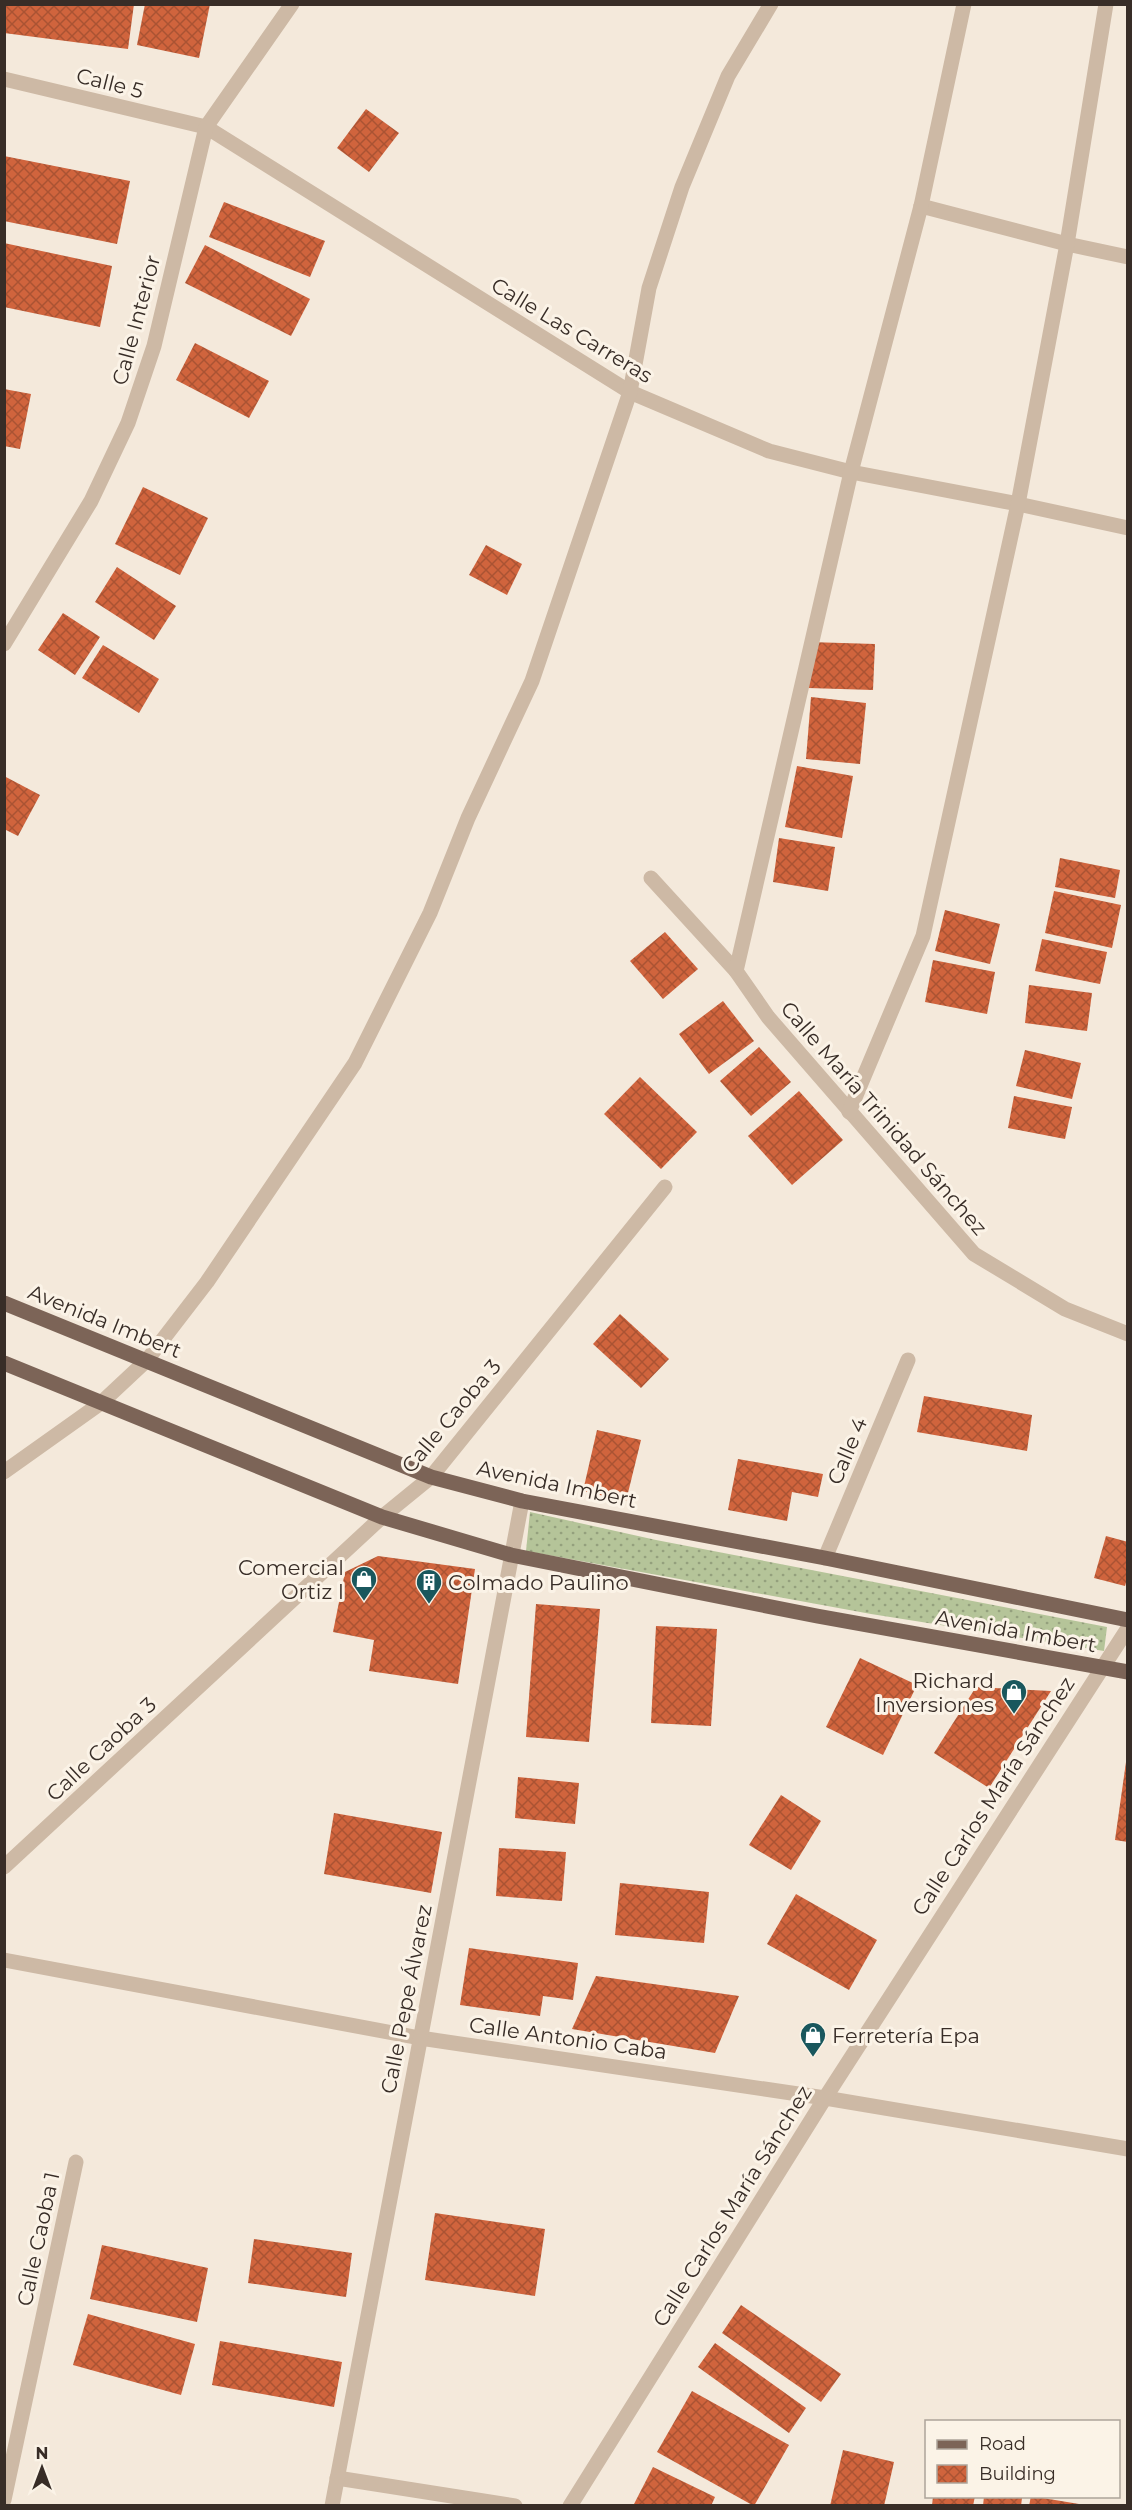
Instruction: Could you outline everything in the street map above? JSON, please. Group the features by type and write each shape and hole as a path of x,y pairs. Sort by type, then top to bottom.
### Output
{"main road":[{"name":"Avenida Imbert","path":"4,1303 431,1477 522,1501 825,1558 1128,1620"},
{"name":"Avenida Imbert","path":"4,1364 382,1517 511,1555 817,1616 1128,1672"}],"street":[{"name":"Calle Interior","path":"4,644 91,501 128,423 154,346 206,127 292,4"},
{"path":"4,1472 101,1403 147,1360 207,1282 360,1053 429,913 468,818 532,681 630,392 649,288 682,187 728,76 771,4"},
{"path":"736,970 851,472 921,206 964,4"},
{"path":"849,1112 923,936 1018,504 1067,244 1106,4"},
{"name":"Calle 5","path":"4,79 206,127"},
{"name":"Calle Las Carreras","path":"206,127 630,392 769,452 851,472 1128,528"},
{"path":"921,206 1067,244 1128,256"},
{"name":"Calle María Trinidad Sánchez","path":"651,878 736,970 768,1017 974,1254 1065,1309 1128,1334"},
{"name":"Calle Caoba 3","path":"4,1867 382,1517 431,1477 665,1187"},
{"name":"Calle 4","path":"825,1558 908,1360"},
{"name":"Calle Pepe Álvarez","path":"332,2505 522,1501"},
{"name":"Calle Carlos María Sánchez","path":"570,2505 825,2097 1101,1667 1128,1629"},
{"name":"Calle Antonio Caba","path":"4,1960 420,2038 825,2097 1128,2149"},
{"name":"Calle Caoba 1","path":"4,2500 76,2162"},
{"path":"337,2478 515,2505"}],"green space":[{"path":"530,1512 656,1540 1107,1627 1104,1651 871,1614 526,1551"}],"building":[{"path":"4,4 134,4 128,49 4,33"},
{"path":"145,4 210,4 199,58 137,45"},
{"path":"366,109 399,133 369,172 337,148"},
{"path":"4,156 130,181 117,244 4,221"},
{"path":"224,202 325,241 310,277 209,237"},
{"path":"4,243 112,266 100,327 4,307"},
{"path":"205,245 310,299 291,336 185,283"},
{"path":"195,343 269,381 249,418 176,380"},
{"path":"4,389 31,394 20,449 4,446"},
{"path":"143,487 208,518 180,575 115,544"},
{"path":"486,545 522,564 507,595 469,575"},
{"path":"117,567 176,606 154,640 95,602"},
{"path":"63,613 100,637 75,675 38,650"},
{"path":"809,642 875,644 873,690 808,688"},
{"path":"103,645 159,679 139,713 82,678"},
{"path":"811,697 866,703 860,764 806,759"},
{"path":"797,766 853,776 842,838 785,827"},
{"path":"4,776 40,795 18,836 4,829"},
{"path":"779,838 835,847 828,891 773,882"},
{"path":"1060,858 1120,870 1115,898 1055,887"},
{"path":"1054,891 1121,905 1112,948 1045,933"},
{"path":"945,910 1000,924 990,964 935,951"},
{"path":"665,932 698,969 663,999 630,961"},
{"path":"1042,939 1107,952 1100,984 1035,971"},
{"path":"933,960 995,972 987,1014 925,1002"},
{"path":"1029,985 1092,993 1087,1031 1025,1023"},
{"path":"723,1001 754,1041 709,1074 679,1034"},
{"path":"759,1047 791,1082 751,1116 720,1081"},
{"path":"1025,1050 1081,1063 1072,1099 1016,1086"},
{"path":"640,1077 697,1132 661,1169 604,1114"},
{"path":"799,1091 843,1140 792,1185 748,1136"},
{"path":"1014,1096 1072,1107 1065,1139 1008,1128"},
{"path":"620,1314 669,1359 641,1388 593,1344"},
{"path":"924,1396 1032,1415 1027,1451 917,1432"},
{"path":"597,1430 641,1440 626,1501 583,1491"},
{"path":"738,1459 823,1474 818,1497 792,1492 787,1521 728,1510"},
{"path":"1106,1536 1128,1542 1128,1576 1125,1586 1094,1578"},
{"name":"Colmado Paulino","path":"378,1556 475,1569 458,1684 369,1671 374,1640 333,1632 345,1572"},
{"path":"536,1604 600,1609 589,1742 526,1737"},
{"path":"656,1626 717,1629 711,1726 651,1723"},
{"path":"860,1658 917,1685 883,1755 826,1727"},
{"path":"976,1687 1051,1691 989,1788 934,1753"},
{"path":"1126,1762 1128,1763 1128,1842 1115,1840"},
{"path":"518,1777 579,1783 575,1824 515,1818"},
{"path":"781,1795 821,1821 791,1870 749,1845"},
{"path":"334,1813 442,1832 431,1893 324,1874"},
{"path":"499,1848 566,1852 562,1901 496,1896"},
{"path":"620,1883 709,1892 704,1943 615,1935"},
{"path":"796,1894 877,1940 849,1990 767,1944"},
{"path":"469,1948 578,1963 573,2000 543,1996 540,2016 460,2005"},
{"path":"596,1976 739,1996 715,2053 572,2029"},
{"path":"435,2213 545,2229 535,2296 425,2280"},
{"path":"254,2239 352,2253 346,2297 248,2283"},
{"path":"102,2245 208,2268 197,2322 90,2299"},
{"path":"741,2305 841,2374 821,2402 722,2333"},
{"path":"88,2314 195,2344 181,2395 73,2365"},
{"path":"220,2341 342,2362 334,2407 212,2385"},
{"path":"715,2343 806,2408 789,2433 698,2367"},
{"path":"692,2391 789,2445 754,2506 657,2452"},
{"path":"843,2450 894,2462 884,2506 830,2506"},
{"path":"653,2467 715,2497 711,2506 633,2506"},
{"path":"933,2498 975,2498 973,2506 932,2506"},
{"path":"984,2498 1022,2498 1021,2506 983,2506"},
{"path":"1031,2498 1079,2504 1079,2506 1029,2506"}],"place":[{"name":"Comercial Ortiz I","path":"364,1602"},
{"name":"Colmado Paulino","path":"429,1605"},
{"name":"Richard Inversiones","path":"1014,1715"},
{"name":"Ferretería Epa","path":"813,2058"}]}
